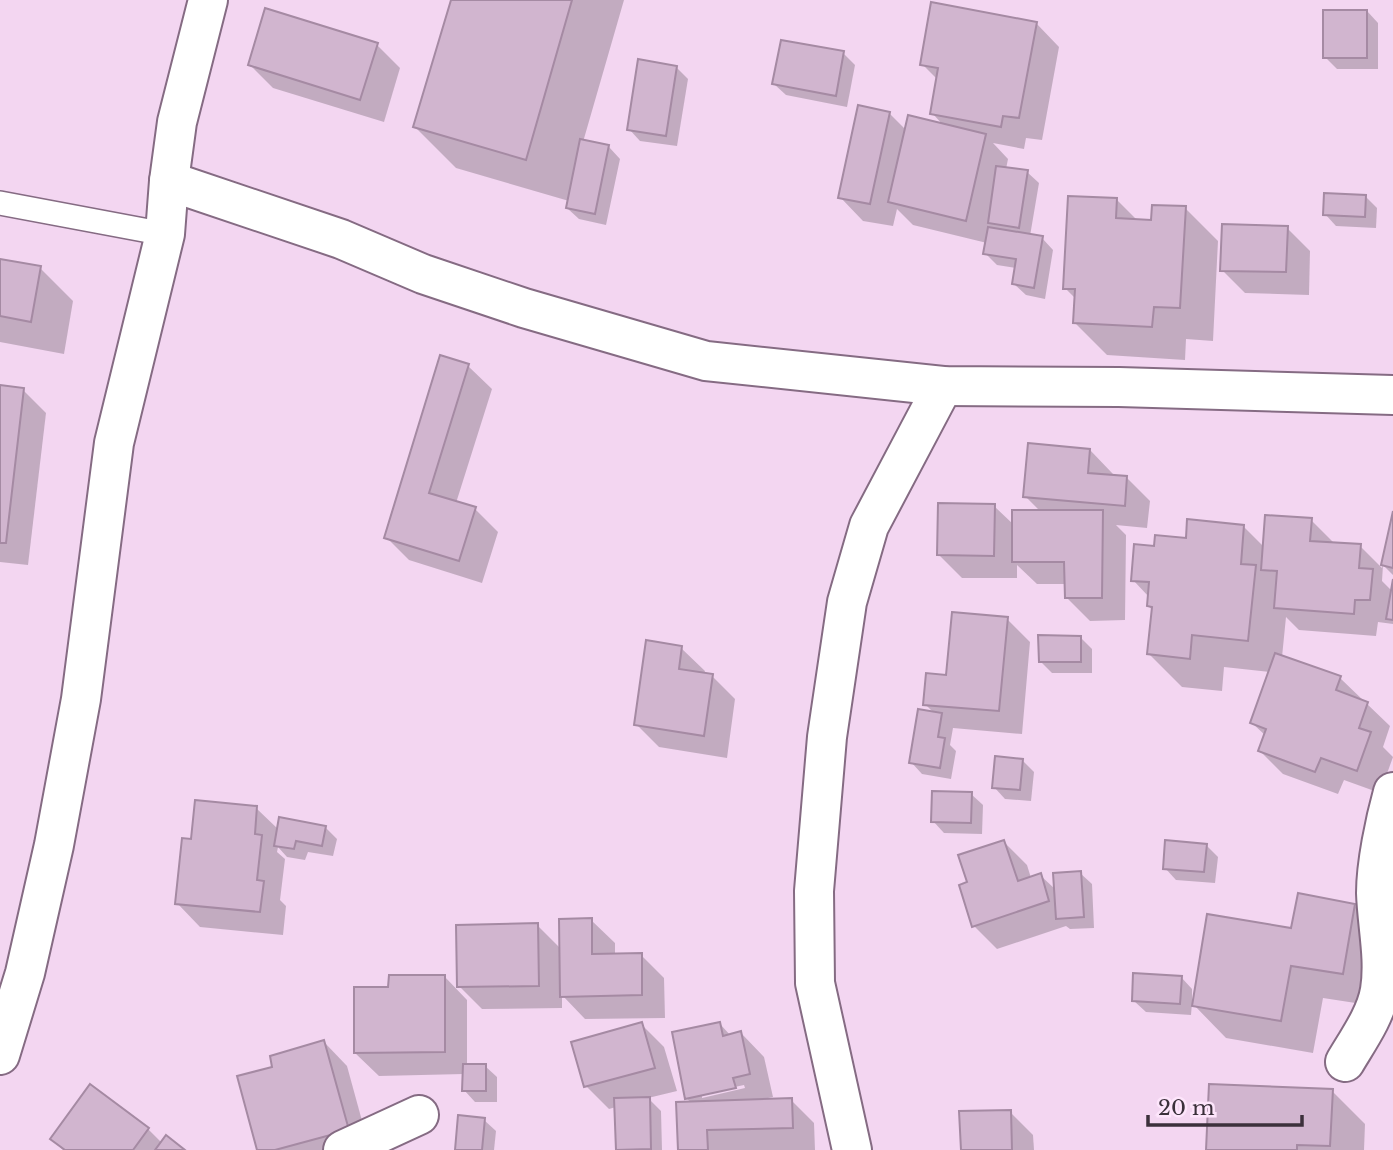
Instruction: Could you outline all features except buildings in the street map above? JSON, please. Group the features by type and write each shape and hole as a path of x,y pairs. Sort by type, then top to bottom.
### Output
{"street":[{"path":"0,1055 25,973 54,845 81,699 114,443 165,234 177,122 208,0"},
{"path":"169,181 341,239 423,274 706,361 943,386 1119,387 1393,395"},
{"path":"852,1150 815,983 814,891 827,737 847,602 869,526 943,386"},
{"path":"1345,1062 1367,1024 1380,992 1382,954 1376,891 1386,819 1393,792"},
{"path":"343,1150 419,1115"}],"lane":[{"path":"0,203 165,234"}]}
